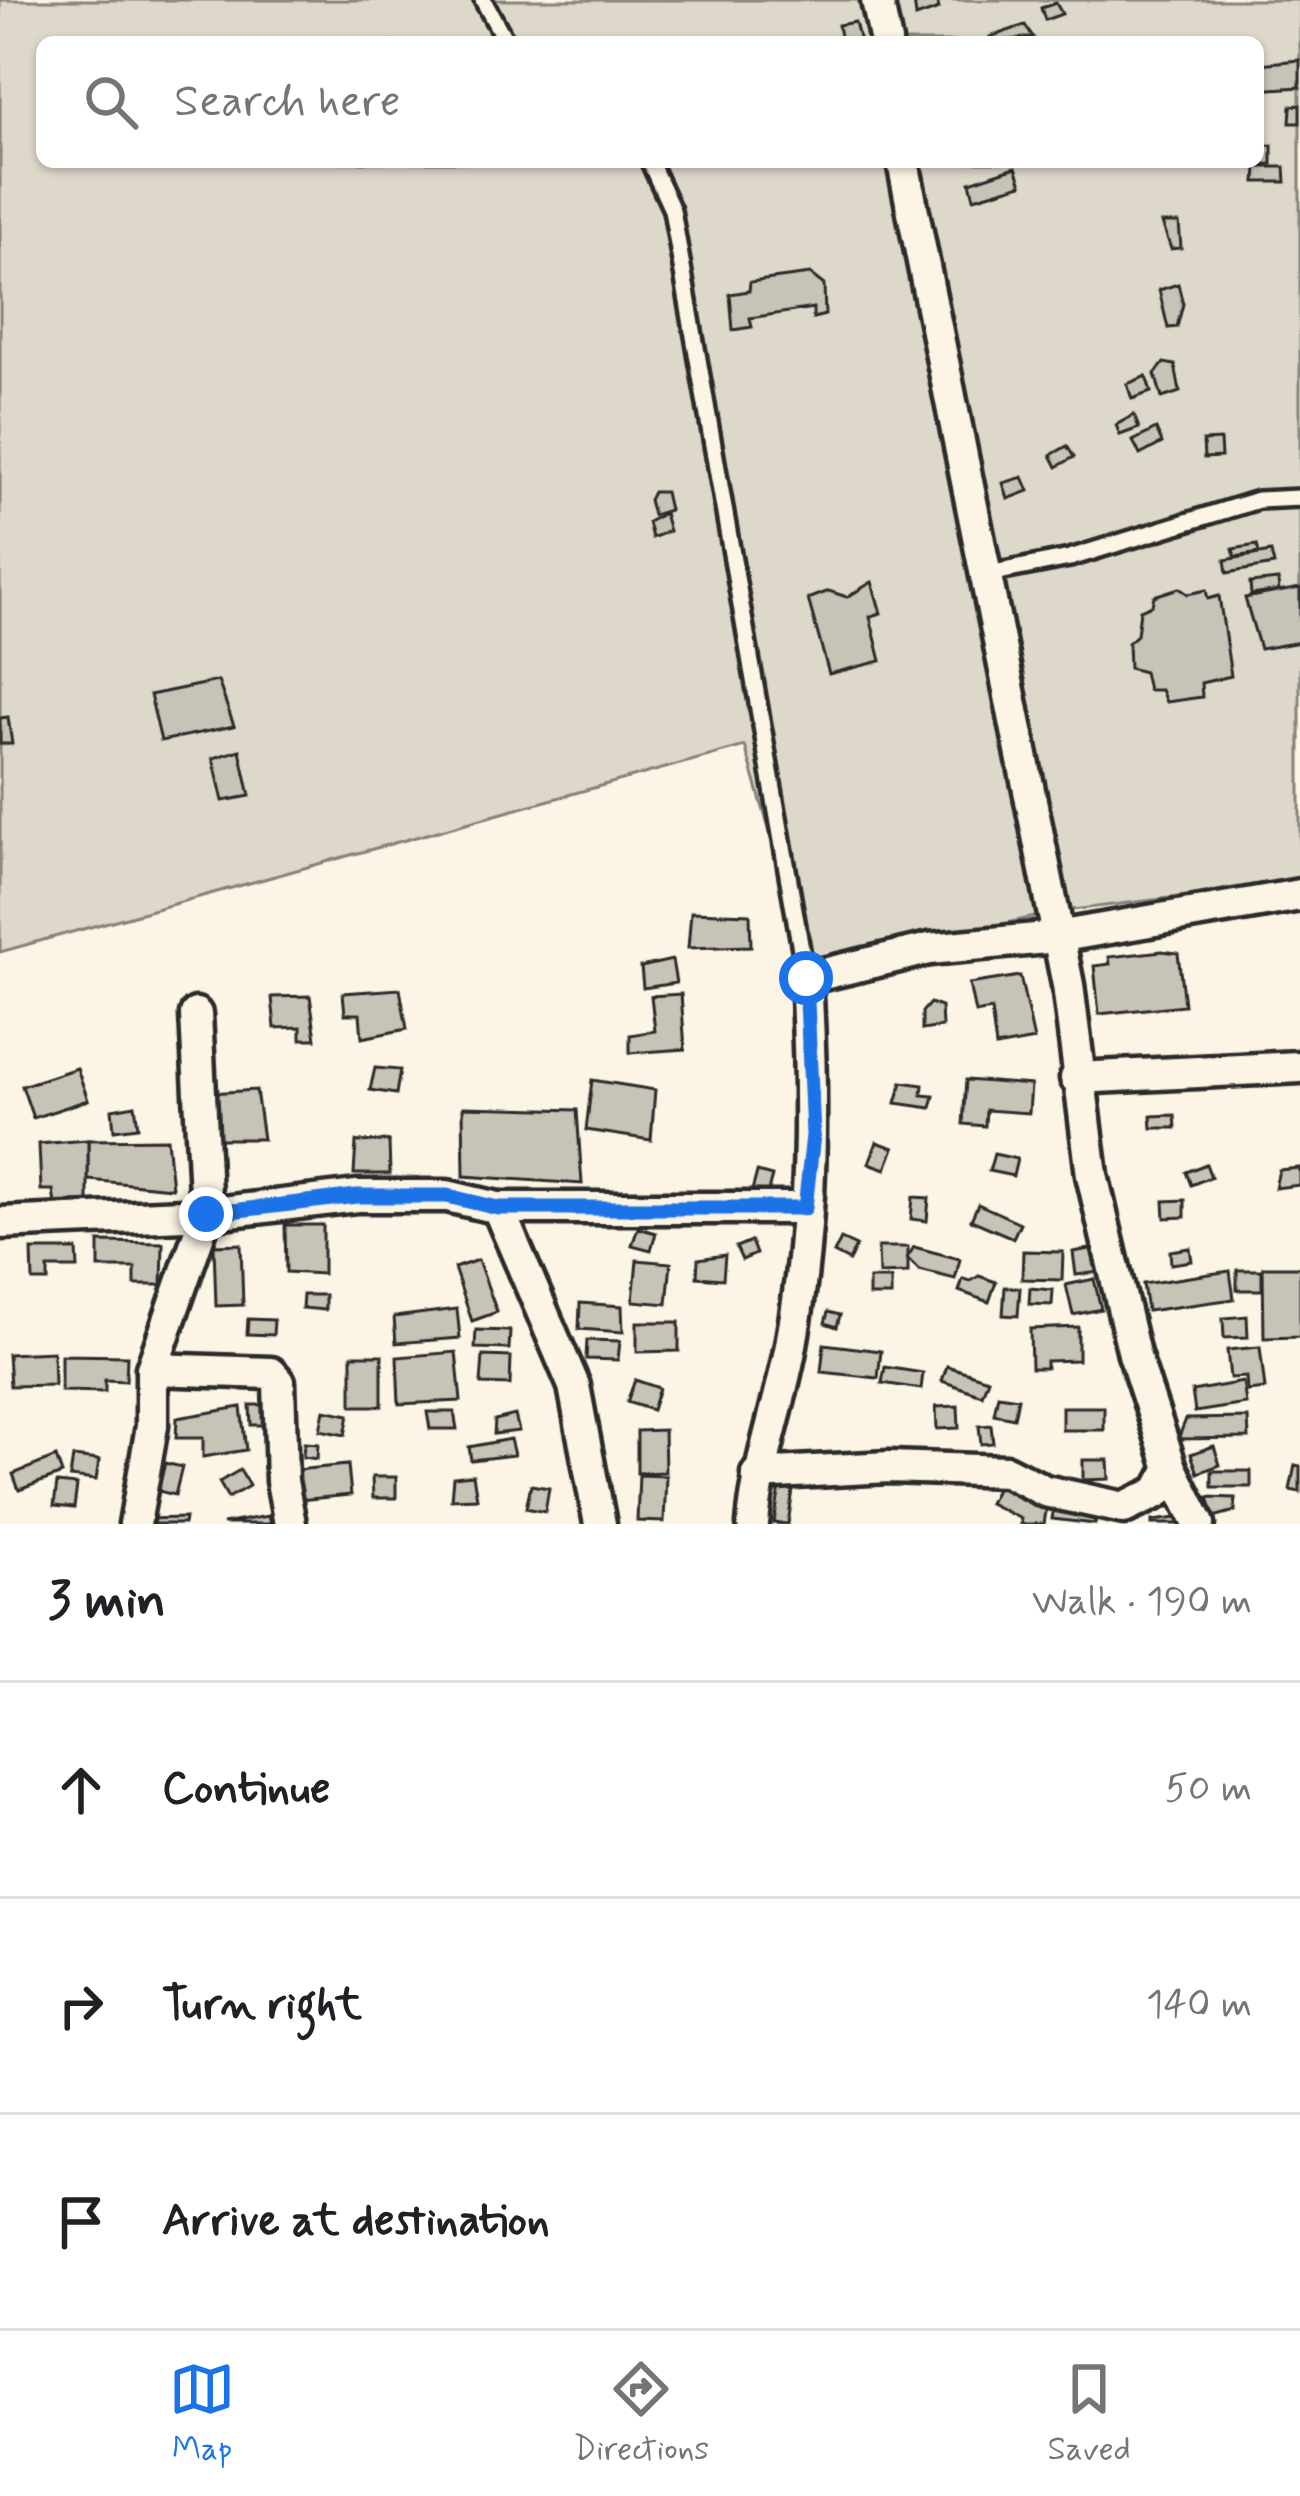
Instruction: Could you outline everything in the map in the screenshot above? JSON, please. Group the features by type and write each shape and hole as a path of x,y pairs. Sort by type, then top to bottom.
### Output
{"street":[{"path":"877,0 885,36"},
{"path":"904,168 1068,985 1076,1078 1092,1175 1134,1354 1171,1468 1199,1524"},
{"path":"753,1524 758,1474 791,1344 813,1135 806,978 929,950 1057,938 1300,895"},
{"path":"135,1524 152,1426 152,1369 206,1214 196,1014"},
{"path":"1076,1078 1300,1067"},
{"path":"0,1223 206,1214 357,1196 447,1196 498,1208 805,1208"},
{"path":"498,1208 574,1385 600,1524"},
{"path":"152,1369 272,1373 279,1382 282,1481 290,1524"},
{"path":"758,1474 889,1467 1006,1471 1045,1491 1124,1508 1157,1492 1171,1468"}],"lane":[{"path":"483,0 503,36"},
{"path":"653,168 672,210 806,978"},
{"path":"983,574 1070,558 1258,500 1300,498"}],"shaded area":[{"path":"0,0 1300,0 1300,882 1064,911 808,964 745,746 0,952"}],"building":[{"path":"914,0 937,0 939,9 916,17"},
{"path":"1056,3 1062,14 1045,20 1041,8"},
{"path":"855,22 858,36 840,36 838,25"},
{"path":"1025,25 1032,36 993,36"},
{"path":"1300,60 1300,87 1264,90 1264,63"},
{"path":"1300,105 1300,123 1290,123 1291,106"},
{"path":"1272,145 1272,164 1264,164 1264,146"},
{"path":"1285,167 1286,182 1256,182 1257,168"},
{"path":"1016,168 1022,184 974,198 970,182"},
{"path":"1162,223 1179,223 1181,248 1171,249"},
{"path":"810,274 824,285 825,315 813,318 813,308 750,318 752,327 733,330 730,294 749,291 750,282"},
{"path":"1178,284 1183,304 1177,327 1168,328 1159,290"},
{"path":"1164,363 1175,365 1180,392 1162,398 1155,374"},
{"path":"1146,376 1151,392 1132,399 1127,384"},
{"path":"1134,415 1139,428 1120,435 1116,425"},
{"path":"1156,429 1162,443 1140,455 1133,441"},
{"path":"1220,440 1221,457 1204,458 1203,441"},
{"path":"1067,446 1074,457 1057,467 1051,455"},
{"path":"1023,477 1029,491 1008,499 1003,483"},
{"path":"653,492 665,492 669,510 653,515 649,500"},
{"path":"664,513 669,531 652,538 648,522"},
{"path":"1257,545 1259,553 1235,557 1233,549"},
{"path":"1271,552 1274,565 1227,573 1225,560"},
{"path":"1278,580 1279,591 1251,595 1250,583"},
{"path":"872,582 881,613 870,617 881,661 829,674 808,599 829,591 847,597"},
{"path":"1179,588 1188,594 1206,590 1208,599 1219,596 1231,676 1201,683 1202,697 1166,702 1161,690 1148,690 1144,672 1129,668 1128,643 1137,635 1140,610 1152,605 1154,596"},
{"path":"1300,588 1300,642 1260,649 1245,598"},
{"path":"218,681 234,726 161,741 150,695"},
{"path":"8,717 12,744 0,744 0,718"},
{"path":"240,750 250,796 223,801 213,758"},
{"path":"691,912 750,914 751,946 688,948"},
{"path":"1178,953 1184,1005 1099,1014 1094,966 1110,964 1109,957"},
{"path":"672,960 676,983 643,988 641,967"},
{"path":"1020,976 1034,1040 996,1047 991,1010 975,1013 969,984"},
{"path":"400,989 407,1029 362,1038 360,1014 345,1014 343,993"},
{"path":"681,994 685,1049 630,1053 630,1035 655,1031 651,996"},
{"path":"310,996 316,1039 301,1039 301,1027 275,1028 272,997"},
{"path":"930,1003 941,1007 942,1027 922,1030 922,1012"},
{"path":"77,1068 88,1100 33,1118 22,1086"},
{"path":"375,1068 400,1070 396,1094 370,1090"},
{"path":"592,1080 655,1090 651,1140 586,1130"},
{"path":"966,1080 1031,1085 1029,1113 986,1110 985,1126 963,1124"},
{"path":"902,1082 923,1085 922,1095 934,1096 931,1108 896,1103"},
{"path":"256,1090 263,1139 212,1139 211,1093"},
{"path":"135,1105 138,1127 114,1130 112,1109"},
{"path":"463,1107 577,1110 582,1184 464,1176"},
{"path":"1175,1115 1176,1128 1152,1128 1151,1116"},
{"path":"167,1139 172,1188 88,1180 88,1140"},
{"path":"88,1140 88,1206 55,1205 53,1190 41,1190 39,1144"},
{"path":"389,1141 390,1174 354,1174 356,1142"},
{"path":"877,1142 894,1148 886,1169 869,1163"},
{"path":"994,1154 1017,1159 1013,1176 989,1171"},
{"path":"1206,1164 1211,1177 1191,1185 1186,1172"},
{"path":"1300,1168 1300,1185 1275,1188 1279,1170"},
{"path":"757,1172 772,1176 765,1202 750,1198"},
{"path":"913,1197 929,1198 927,1221 911,1219"},
{"path":"1185,1200 1185,1217 1165,1218 1164,1201"},
{"path":"978,1204 1020,1223 1013,1238 971,1220"},
{"path":"285,1225 323,1225 323,1274 286,1272"},
{"path":"638,1228 656,1233 651,1250 632,1245"},
{"path":"841,1239 856,1246 849,1261 834,1253"},
{"path":"751,1241 756,1254 742,1260 736,1247"},
{"path":"99,1242 163,1243 162,1285 135,1285 135,1268 99,1268"},
{"path":"241,1244 243,1305 216,1306 214,1245"},
{"path":"878,1247 908,1247 908,1273 879,1274"},
{"path":"914,1247 960,1259 955,1279 919,1270 907,1258"},
{"path":"1096,1248 1100,1272 1076,1275 1073,1252"},
{"path":"1190,1248 1192,1261 1171,1264 1170,1251"},
{"path":"32,1250 77,1250 78,1268 48,1268 48,1281 33,1281"},
{"path":"1023,1251 1063,1252 1062,1280 1022,1279"},
{"path":"725,1255 723,1279 697,1277 698,1259"},
{"path":"478,1260 497,1312 472,1321 454,1268"},
{"path":"637,1260 671,1263 667,1304 633,1301"},
{"path":"1263,1267 1300,1267 1300,1337 1264,1338"},
{"path":"1237,1270 1262,1270 1262,1290 1237,1290"},
{"path":"1230,1271 1234,1299 1147,1311 1143,1284"},
{"path":"979,1276 996,1282 989,1302 959,1291 963,1279"},
{"path":"869,1279 891,1279 891,1296 869,1296"},
{"path":"1094,1279 1101,1309 1073,1315 1066,1285"},
{"path":"1005,1287 1020,1288 1018,1316 1003,1315"},
{"path":"1030,1288 1053,1290 1052,1305 1029,1304"},
{"path":"303,1295 325,1295 325,1310 302,1308"},
{"path":"580,1303 622,1306 623,1332 579,1329"},
{"path":"457,1309 460,1338 396,1343 394,1317"},
{"path":"828,1312 840,1315 837,1327 825,1323"},
{"path":"1247,1316 1248,1337 1224,1338 1223,1318"},
{"path":"248,1319 274,1320 273,1335 247,1334"},
{"path":"637,1322 679,1322 679,1351 637,1352"},
{"path":"1078,1327 1078,1360 1046,1361 1046,1368 1031,1368 1030,1329"},
{"path":"476,1330 510,1331 509,1349 475,1348"},
{"path":"587,1340 620,1341 618,1360 586,1359"},
{"path":"824,1344 881,1351 878,1378 821,1372"},
{"path":"1260,1347 1265,1389 1247,1391 1246,1377 1230,1378 1227,1350"},
{"path":"53,1352 54,1385 10,1386 8,1354"},
{"path":"456,1352 461,1401 399,1404 397,1357"},
{"path":"61,1355 127,1356 126,1381 105,1380 105,1392 61,1391"},
{"path":"352,1355 382,1355 382,1406 352,1406"},
{"path":"483,1356 511,1357 510,1385 481,1384"},
{"path":"947,1366 988,1379 982,1395 942,1381"},
{"path":"885,1367 923,1373 921,1389 882,1383"},
{"path":"635,1380 659,1388 652,1410 627,1402"},
{"path":"1243,1382 1246,1404 1195,1412 1192,1391"},
{"path":"998,1395 1018,1398 1014,1418 994,1414"},
{"path":"250,1405 266,1405 266,1425 251,1425"},
{"path":"958,1406 959,1428 937,1429 936,1407"},
{"path":"241,1407 246,1450 203,1457 203,1438 176,1438 177,1418"},
{"path":"1062,1407 1104,1407 1104,1430 1062,1430"},
{"path":"324,1410 349,1415 345,1435 320,1430"},
{"path":"427,1412 454,1412 457,1429 430,1429"},
{"path":"515,1415 519,1431 494,1434 495,1420"},
{"path":"1248,1418 1249,1438 1178,1439 1186,1419"},
{"path":"991,1425 993,1443 981,1444 979,1426"},
{"path":"664,1430 665,1472 637,1473 637,1431"},
{"path":"510,1439 514,1455 471,1460 469,1447"},
{"path":"304,1443 318,1444 317,1459 303,1457"},
{"path":"1214,1446 1220,1465 1198,1473 1191,1454"},
{"path":"56,1457 62,1474 19,1490 13,1474"},
{"path":"73,1457 99,1460 96,1480 70,1477"},
{"path":"1083,1460 1108,1460 1109,1479 1083,1480"},
{"path":"165,1463 182,1467 175,1495 158,1491"},
{"path":"348,1465 351,1495 298,1500 295,1470"},
{"path":"1295,1465 1300,1466 1300,1492 1290,1490"},
{"path":"240,1470 249,1486 228,1498 219,1482"},
{"path":"1212,1471 1251,1471 1251,1487 1212,1487"},
{"path":"473,1475 477,1498 451,1499 453,1477"},
{"path":"639,1475 666,1476 664,1522 637,1521"},
{"path":"1003,1475 1048,1499 1044,1524 1020,1524 1021,1519 989,1503"},
{"path":"372,1477 396,1477 396,1498 373,1498"},
{"path":"781,1481 794,1483 788,1524 774,1523"},
{"path":"57,1483 77,1485 74,1508 54,1506"},
{"path":"531,1485 549,1488 545,1512 526,1508"},
{"path":"1208,1497 1235,1498 1235,1511 1214,1517"},
{"path":"1054,1507 1097,1514 1095,1524 1052,1519"},
{"path":"268,1516 270,1524 222,1524"},
{"path":"1193,1516 1194,1524 1152,1524 1152,1521"},
{"path":"185,1518 184,1524 145,1524 145,1519"}],"route":[{"path":"206,1214 357,1196 447,1196 498,1208 805,1208 813,1135 806,978"}]}
